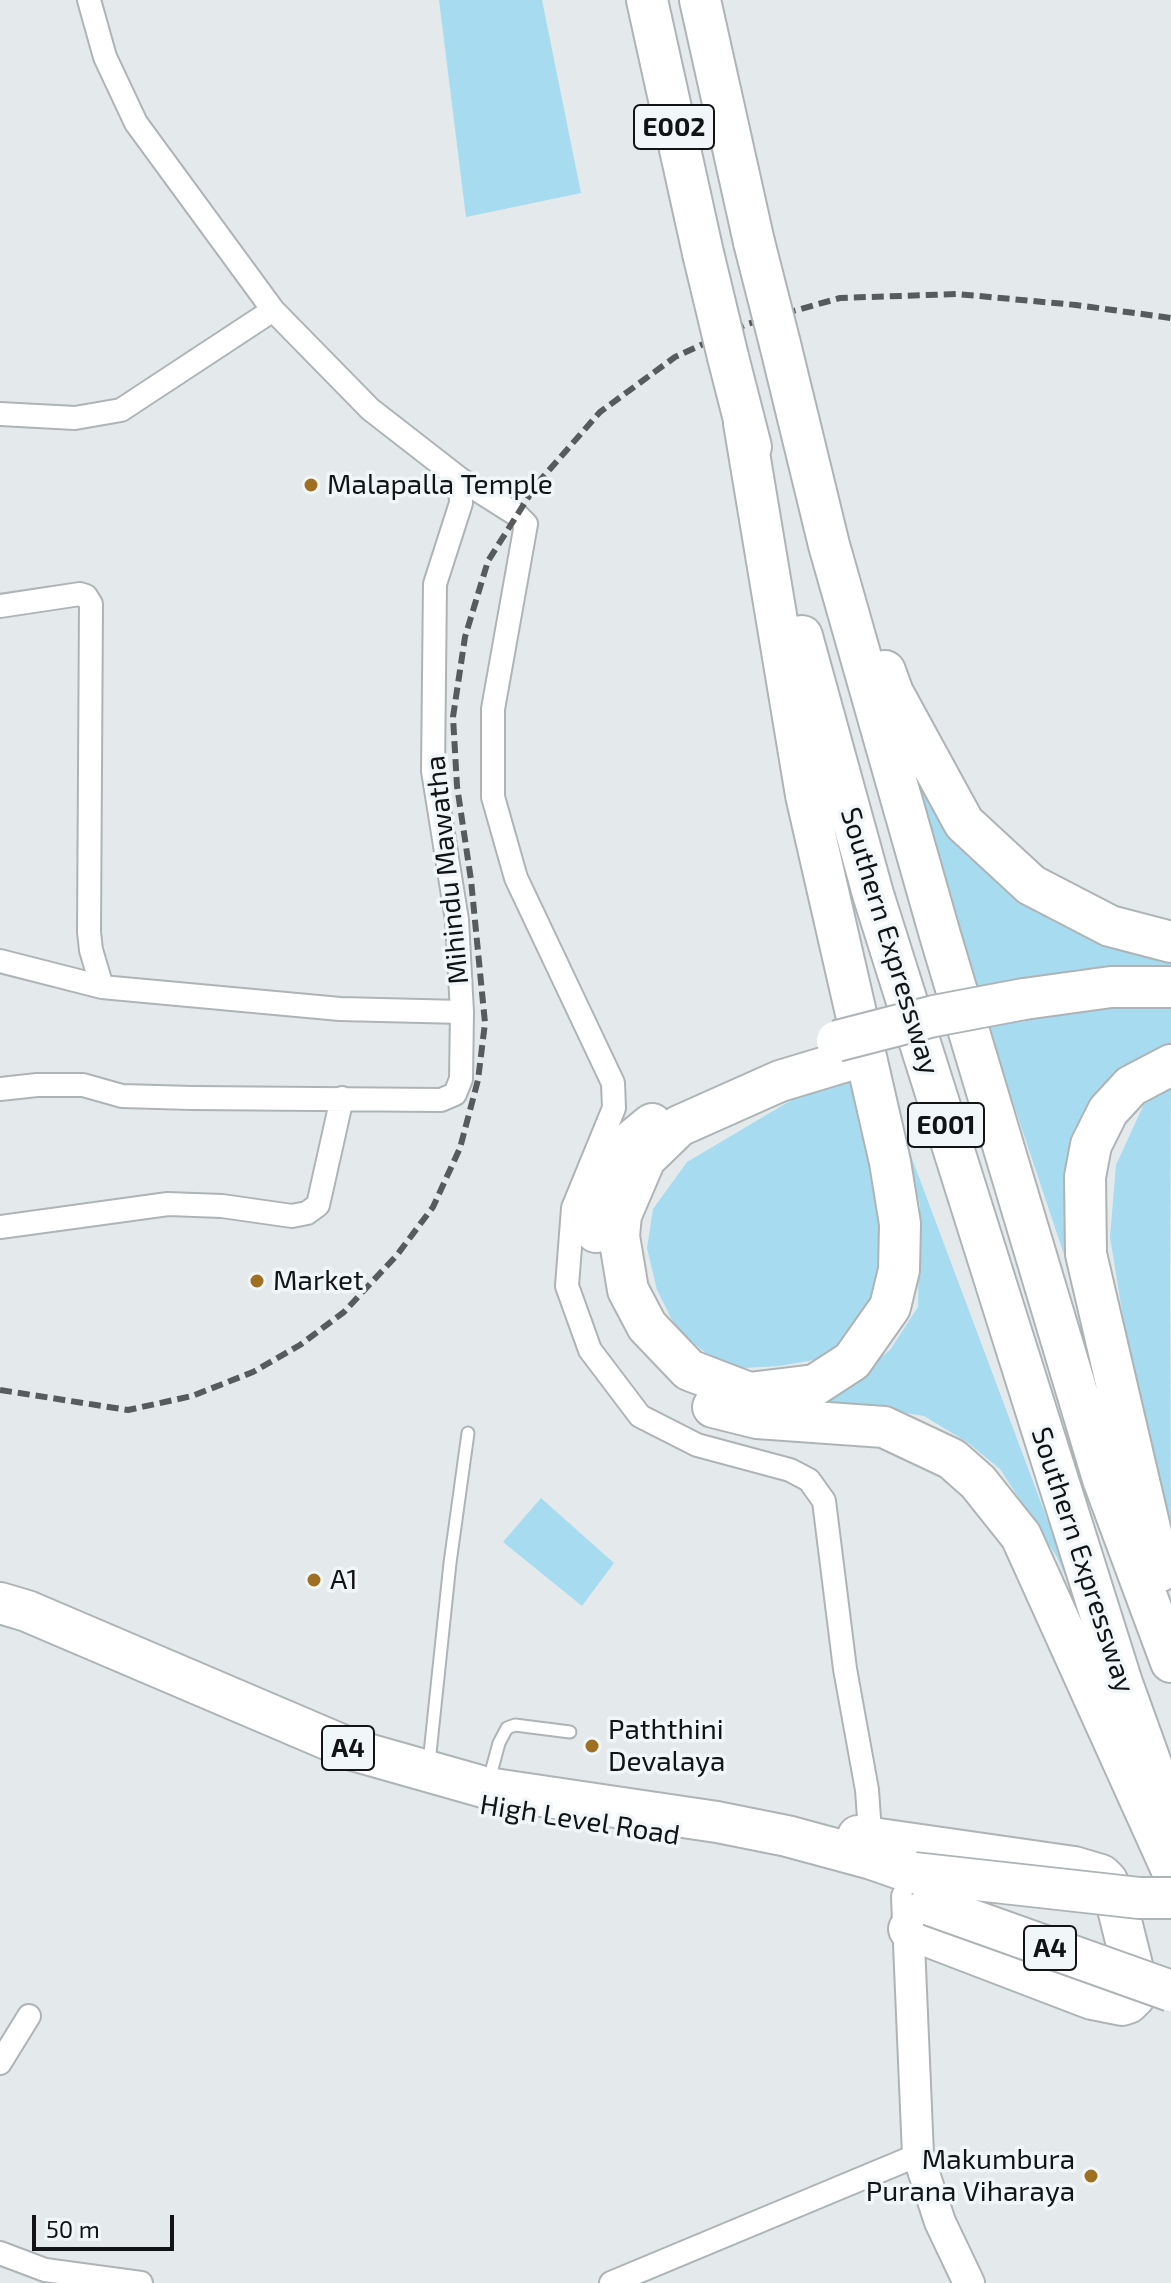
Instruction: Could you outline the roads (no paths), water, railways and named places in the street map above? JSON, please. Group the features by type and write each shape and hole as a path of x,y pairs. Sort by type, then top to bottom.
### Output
{"highway":[{"name":"E002","path":"647,0 744,423"},
{"name":"E002","path":"700,0 754,242 797,414"},
{"path":"797,414 893,693 964,823 1031,885 1110,926 1171,942"},
{"name":"Southern Expressway","path":"797,414 833,559 940,935 1103,1479 1171,1662"},
{"path":"744,423 806,795 890,1162 900,1224 899,1270 890,1307 852,1361 815,1385 749,1393 689,1370 647,1326 628,1290 619,1236 621,1215 645,1159 679,1126 840,1052"},
{"name":"Southern Expressway","path":"744,423 873,894 1122,1683 1171,1819"},
{"path":"1171,987 1111,987 935,1038 773,1060 672,1107 623,1148 608,1168 596,1219 597,1259 609,1305 640,1353 668,1382 717,1409 757,1418 884,1427 952,1459 978,1482 1021,1536 1171,1868"},
{"path":"1026,1010 1171,1004"},
{"path":"1171,1065 1131,1086 1108,1111 1091,1145 1085,1177 1086,1254 1171,1618"},
{"name":"High Level Road","path":"0,1603 27,1611 353,1750 428,1772 487,1788 871,1848 920,1897 1171,1991"},
{"name":"High Level Road","path":"0,1623 103,1660 350,1772 484,1806 713,1842 1171,1962"},
{"path":"871,1848 1074,1867 1101,1875 1107,1881 1117,1905 1136,1981 1135,1996 1122,2005 1092,1999 920,1897"},
{"path":"920,1897 1171,1898"}],"street":[{"path":"89,0 105,57 136,123 273,310 370,409 460,479 526,524 493,709 493,797 516,878 613,1083 614,1108 573,1208 567,1286 590,1350 640,1416 697,1445 790,1470 809,1480 824,1501 845,1669 867,1790 871,1848"},
{"path":"0,414 75,418 121,410 273,310"},
{"name":"Mihindu Mawatha","path":"0,1089 83,1085 122,1096 441,1100 455,1094 461,1079 462,1012 457,920 433,771 435,584 461,503 460,479"},
{"path":"0,606 80,594 86,596 91,604 89,932 102,987"},
{"path":"0,961 102,987 340,1009 462,1012"},
{"path":"0,1227 168,1204 222,1206 292,1216 307,1213 318,1205 342,1098"},
{"path":"920,1897 918,2155 940,2222 969,2283"},
{"path":"0,2063 29,2016"},
{"path":"611,2283 918,2155"},
{"path":"0,2253 45,2270 141,2283"}],"lane":[{"path":"428,1772 450,1563 468,1433"},
{"path":"487,1788 499,1743 507,1728 515,1725 570,1732"}],"railway":[{"path":"0,1390 128,1410 192,1396 253,1372 300,1345 344,1312 397,1255 433,1207 460,1148 478,1080 485,1023 471,880 457,786 453,717 465,637 488,561 536,485 600,412 675,357 747,324 840,298 957,294 1171,318"}],"place":[{"name":"Malapalla Temple","path":"311,485"},
{"name":"Market","path":"257,1281"},
{"name":"A1","path":"314,1580"},
{"name":"Paththini Devalaya","path":"592,1746"},
{"name":"Makumbura Purana Viharaya","path":"1091,2176"}]}
